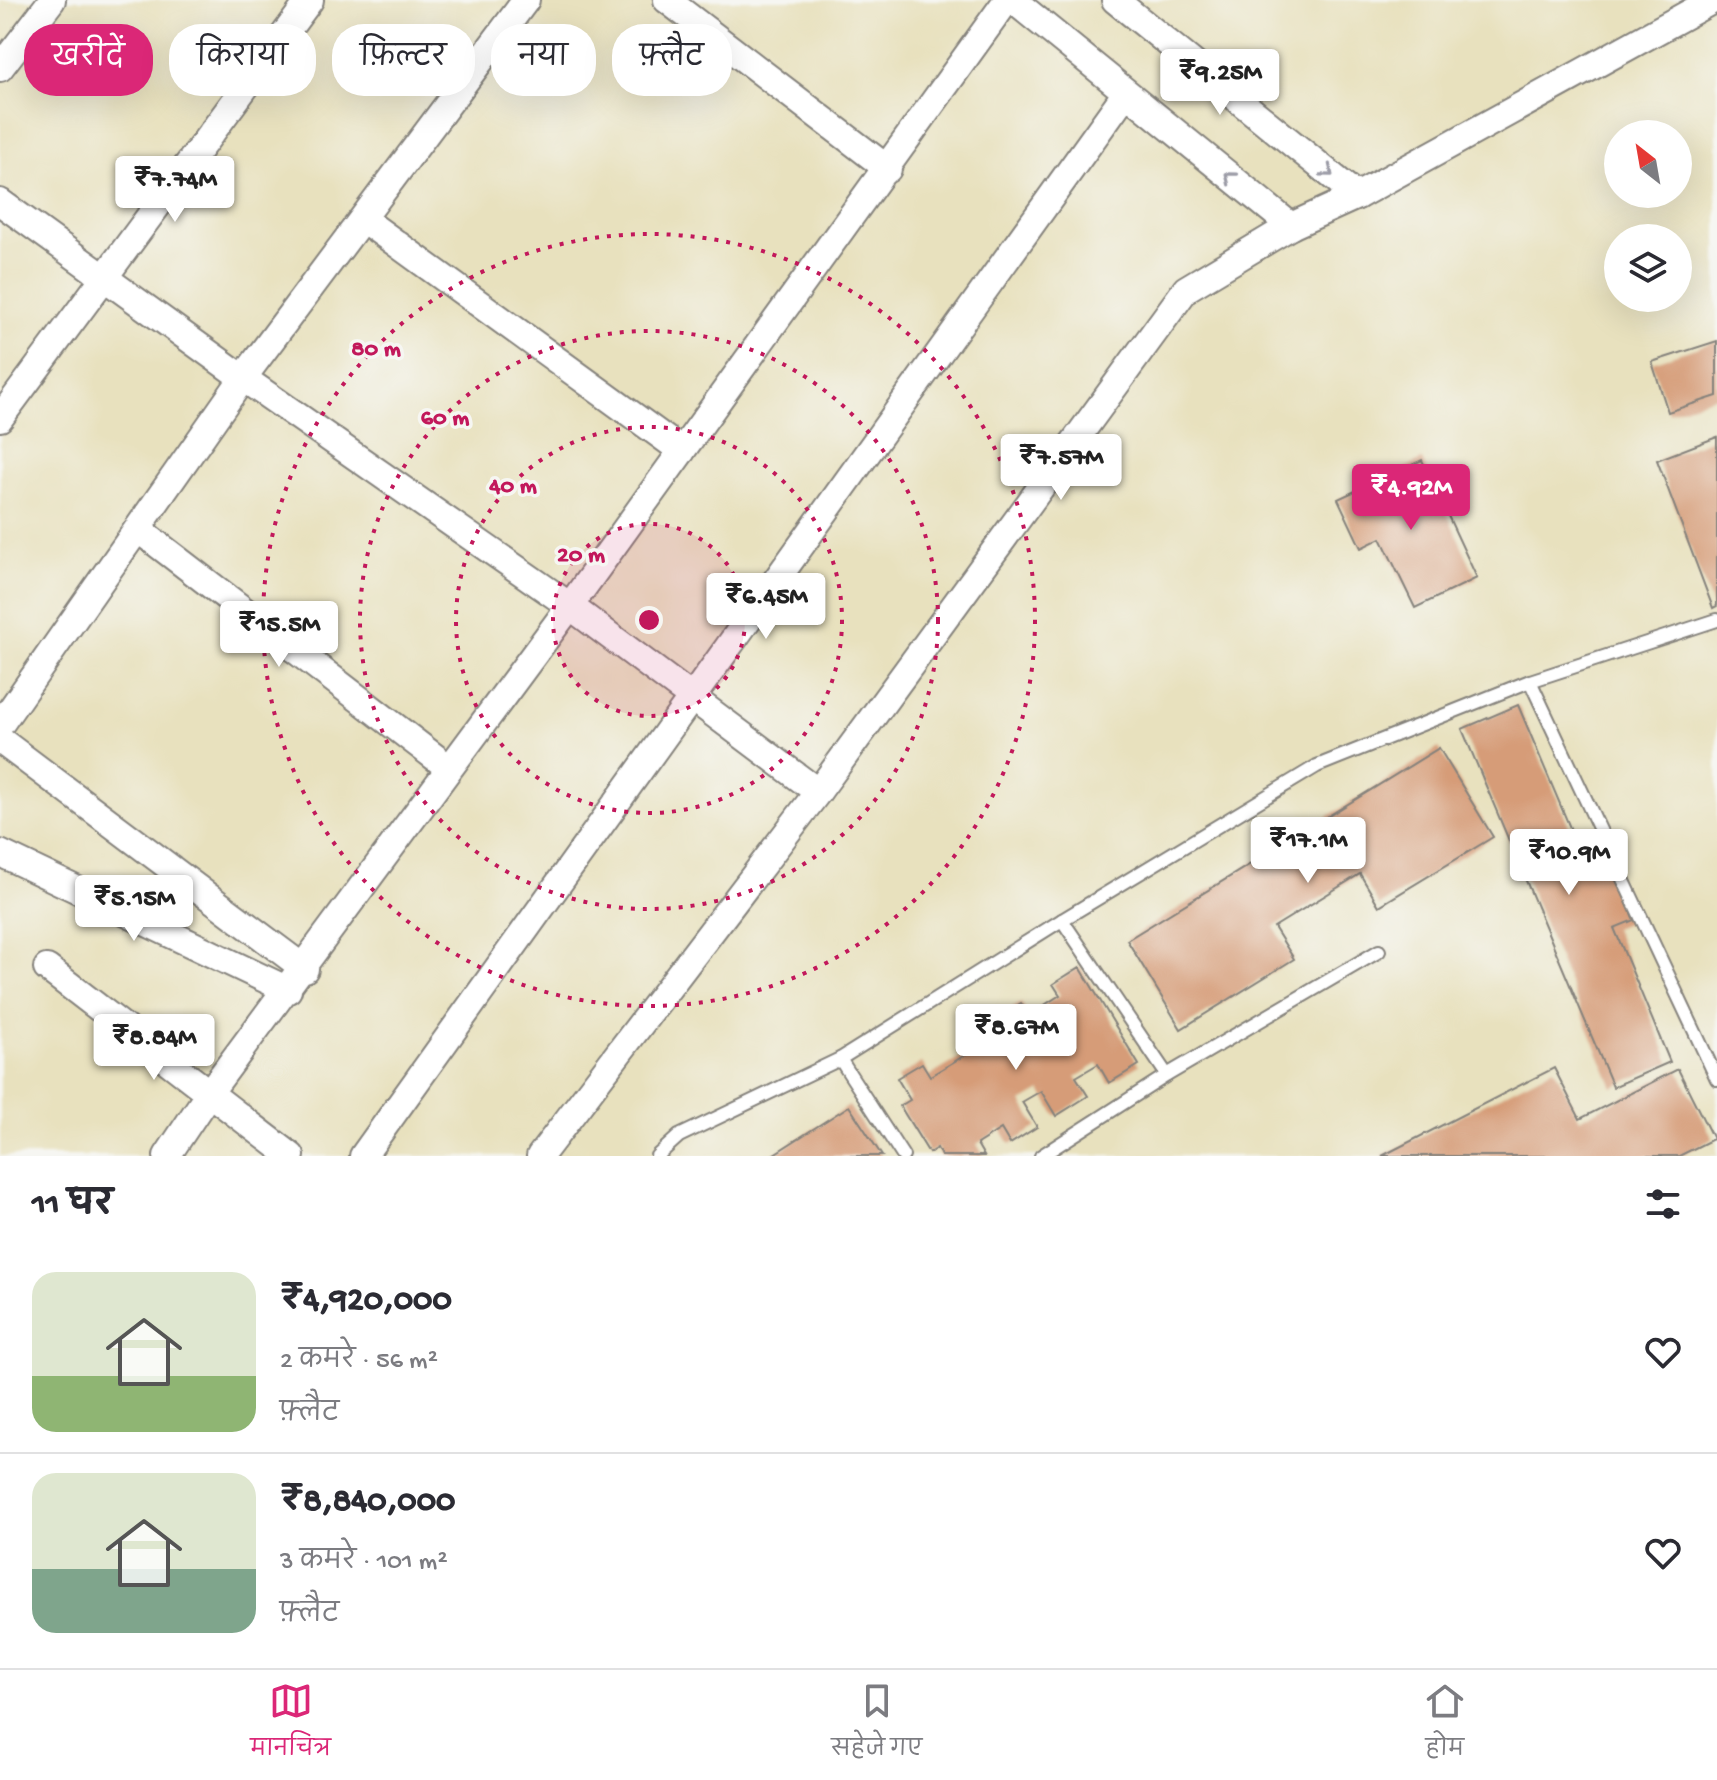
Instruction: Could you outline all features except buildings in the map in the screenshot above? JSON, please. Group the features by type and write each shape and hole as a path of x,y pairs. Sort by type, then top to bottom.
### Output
{"street":[{"path":"0,68 52,0"},
{"path":"0,418 310,0"},
{"path":"0,725 243,378 526,0"},
{"path":"667,0 888,169"},
{"path":"167,1156 209,1093 305,969 888,169 1007,0"},
{"path":"1013,0 1291,226"},
{"path":"1115,0 1357,196"},
{"path":"540,1156 818,792 1186,289 1291,226 1357,196 1713,0"},
{"path":"363,1156 1125,94"},
{"path":"0,202 243,378 570,606 818,792"},
{"path":"364,220 682,451"},
{"path":"139,530 449,768"},
{"path":"0,740 305,969"},
{"path":"0,853 288,990"},
{"path":"47,968 291,1156"}],"lane":[{"path":"657,1156 679,1136 840,1059 1317,766 1530,681 1717,620"},
{"path":"1530,681 1717,1079"},
{"path":"1062,920 1167,1075"},
{"path":"1041,1156 1167,1075 1379,951"},
{"path":"840,1059 903,1156"}]}
